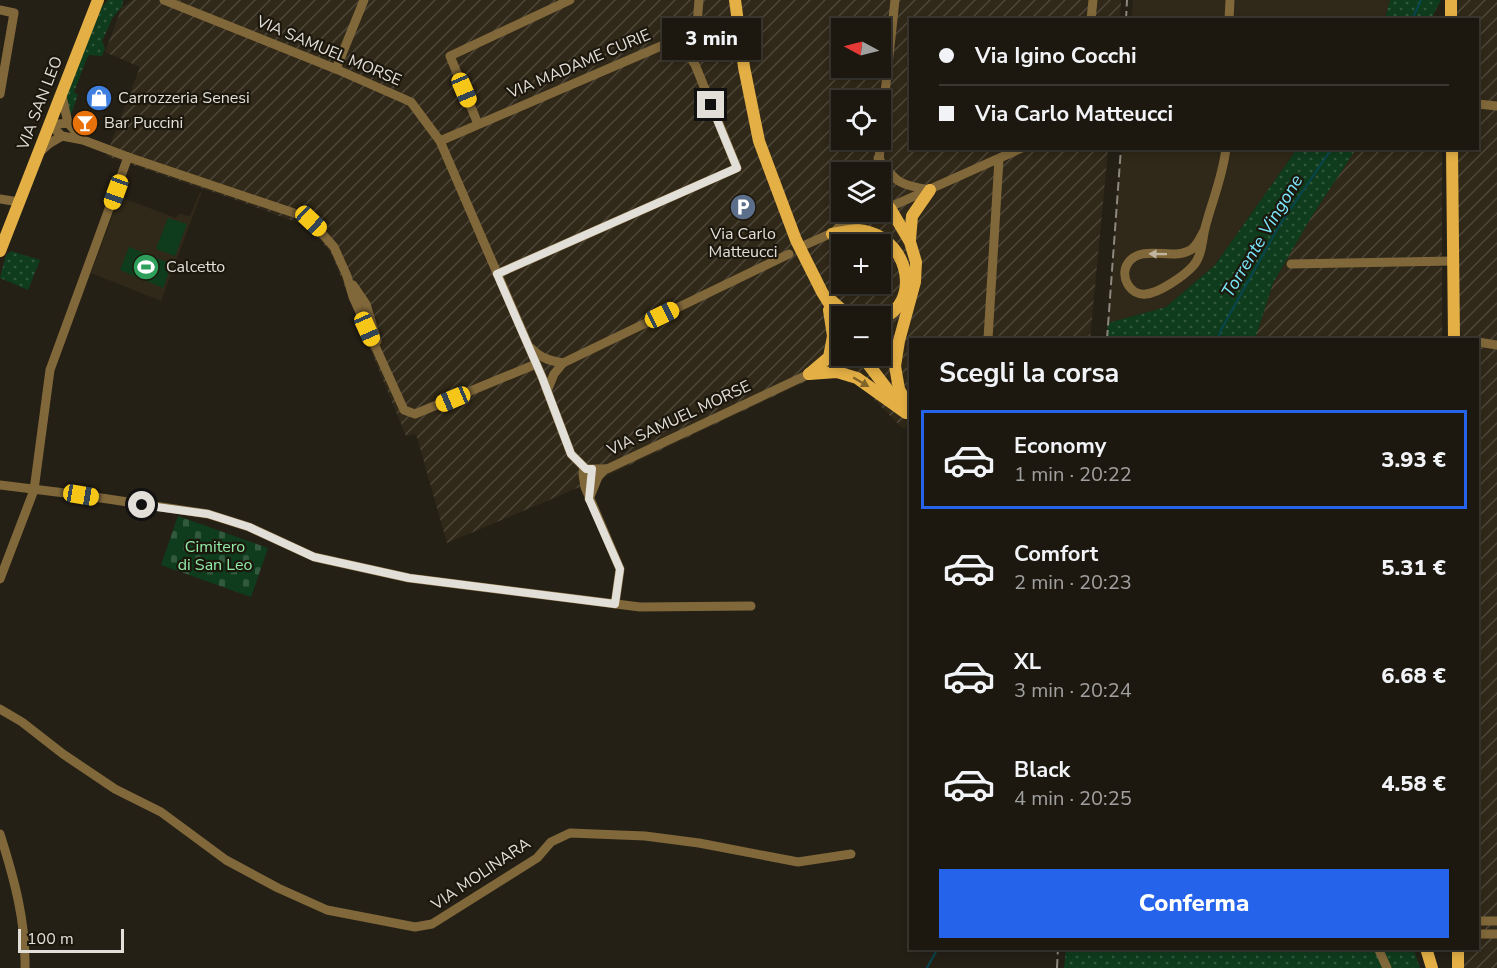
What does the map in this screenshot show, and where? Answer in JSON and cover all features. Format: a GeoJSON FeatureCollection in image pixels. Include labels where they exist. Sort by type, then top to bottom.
{"type":"FeatureCollection","features":[{"type":"Feature","properties":{"kind":"main road"},"geometry":{"type":"LineString","coordinates":[[735,0],[744,68],[759,141],[796,240],[831,308]]}},
{"type":"Feature","properties":{"kind":"main road"},"geometry":{"type":"LineString","coordinates":[[1451,0],[1451,18]]}},
{"type":"Feature","properties":{"kind":"main road","name":"VIA SAN LEO"},"geometry":{"type":"LineString","coordinates":[[0,251],[98,2]]}},
{"type":"Feature","properties":{"kind":"main road"},"geometry":{"type":"LineString","coordinates":[[1452,150],[1454,338]]}},
{"type":"Feature","properties":{"kind":"main road"},"geometry":{"type":"LineString","coordinates":[[910,242],[912,216],[930,190]]}},
{"type":"Feature","properties":{"kind":"main road"},"geometry":{"type":"LineString","coordinates":[[892,211],[910,242],[917,273],[899,341],[895,366],[899,389],[909,413]]}},
{"type":"Feature","properties":{"kind":"main road"},"geometry":{"type":"LineString","coordinates":[[891,312],[900,306],[907,286],[909,260],[892,211]]}},
{"type":"Feature","properties":{"kind":"main road"},"geometry":{"type":"LineString","coordinates":[[832,234],[856,230],[876,234]]}},
{"type":"Feature","properties":{"kind":"main road"},"geometry":{"type":"LineString","coordinates":[[891,243],[905,268],[907,286]]}},
{"type":"Feature","properties":{"kind":"main road"},"geometry":{"type":"LineString","coordinates":[[822,292],[838,306]]}},
{"type":"Feature","properties":{"kind":"main road"},"geometry":{"type":"LineString","coordinates":[[809,374],[829,357],[833,336],[828,303]]}},
{"type":"Feature","properties":{"kind":"main road"},"geometry":{"type":"LineString","coordinates":[[870,366],[909,413]]}},
{"type":"Feature","properties":{"kind":"main road"},"geometry":{"type":"LineString","coordinates":[[809,374],[837,372],[858,378],[909,413]]}},
{"type":"Feature","properties":{"kind":"main road"},"geometry":{"type":"LineString","coordinates":[[1427,950],[1432,968]]}},
{"type":"Feature","properties":{"kind":"main road"},"geometry":{"type":"LineString","coordinates":[[1458,950],[1458,968]]}},
{"type":"Feature","properties":{"kind":"street","name":"VIA SAMUEL MORSE"},"geometry":{"type":"LineString","coordinates":[[164,0],[336,69],[411,102],[440,141],[539,370],[571,454],[588,468],[605,469],[809,374]]}},
{"type":"Feature","properties":{"kind":"street"},"geometry":{"type":"LineString","coordinates":[[336,69],[364,0]]}},
{"type":"Feature","properties":{"kind":"street"},"geometry":{"type":"LineString","coordinates":[[478,124],[450,56],[570,0]]}},
{"type":"Feature","properties":{"kind":"street"},"geometry":{"type":"LineString","coordinates":[[694,62],[699,0]]}},
{"type":"Feature","properties":{"kind":"street"},"geometry":{"type":"LineString","coordinates":[[885,90],[895,0]]}},
{"type":"Feature","properties":{"kind":"street"},"geometry":{"type":"LineString","coordinates":[[1091,18],[1093,0]]}},
{"type":"Feature","properties":{"kind":"street"},"geometry":{"type":"LineString","coordinates":[[1229,18],[1230,0]]}},
{"type":"Feature","properties":{"kind":"street"},"geometry":{"type":"LineString","coordinates":[[0,10],[14,13],[0,94]]}},
{"type":"Feature","properties":{"kind":"street","name":"VIA MADAME CURIE"},"geometry":{"type":"LineString","coordinates":[[440,141],[682,37],[696,28]]}},
{"type":"Feature","properties":{"kind":"street"},"geometry":{"type":"LineString","coordinates":[[497,274],[737,168],[682,37]]}},
{"type":"Feature","properties":{"kind":"street"},"geometry":{"type":"LineString","coordinates":[[61,94],[68,123],[83,140]]}},
{"type":"Feature","properties":{"kind":"street"},"geometry":{"type":"LineString","coordinates":[[1479,104],[1497,106]]}},
{"type":"Feature","properties":{"kind":"street"},"geometry":{"type":"LineString","coordinates":[[50,124],[68,123]]}},
{"type":"Feature","properties":{"kind":"street"},"geometry":{"type":"LineString","coordinates":[[50,124],[62,136],[83,140],[306,218],[322,231],[334,247],[347,276],[366,304],[383,363],[404,410],[415,414],[539,370],[548,360]]}},
{"type":"Feature","properties":{"kind":"street"},"geometry":{"type":"LineString","coordinates":[[38,154],[62,136]]}},
{"type":"Feature","properties":{"kind":"street"},"geometry":{"type":"LineString","coordinates":[[879,150],[879,162]]}},
{"type":"Feature","properties":{"kind":"street"},"geometry":{"type":"LineString","coordinates":[[832,234],[892,211],[930,190],[1018,150]]}},
{"type":"Feature","properties":{"kind":"street"},"geometry":{"type":"LineString","coordinates":[[1204,229],[1191,250],[1175,254],[1136,256],[1125,269],[1127,286],[1140,294],[1148,294],[1180,278],[1195,265],[1223,168],[1226,150]]}},
{"type":"Feature","properties":{"kind":"street"},"geometry":{"type":"LineString","coordinates":[[0,579],[34,490],[50,369],[128,157]]}},
{"type":"Feature","properties":{"kind":"street"},"geometry":{"type":"LineString","coordinates":[[877,162],[879,158]]}},
{"type":"Feature","properties":{"kind":"street"},"geometry":{"type":"LineString","coordinates":[[879,158],[893,178],[908,186],[930,190]]}},
{"type":"Feature","properties":{"kind":"street"},"geometry":{"type":"LineString","coordinates":[[988,338],[999,159]]}},
{"type":"Feature","properties":{"kind":"street"},"geometry":{"type":"LineString","coordinates":[[0,199],[19,202]]}},
{"type":"Feature","properties":{"kind":"street"},"geometry":{"type":"LineString","coordinates":[[832,234],[843,222]]}},
{"type":"Feature","properties":{"kind":"street"},"geometry":{"type":"LineString","coordinates":[[805,245],[831,234]]}},
{"type":"Feature","properties":{"kind":"street"},"geometry":{"type":"LineString","coordinates":[[547,391],[554,374],[564,363],[789,254]]}},
{"type":"Feature","properties":{"kind":"street"},"geometry":{"type":"LineString","coordinates":[[1291,264],[1453,261]]}},
{"type":"Feature","properties":{"kind":"street"},"geometry":{"type":"LineString","coordinates":[[1479,342],[1497,345]]}},
{"type":"Feature","properties":{"kind":"street"},"geometry":{"type":"LineString","coordinates":[[527,344],[548,360],[564,363]]}},
{"type":"Feature","properties":{"kind":"street"},"geometry":{"type":"LineString","coordinates":[[539,370],[554,374]]}},
{"type":"Feature","properties":{"kind":"street"},"geometry":{"type":"LineString","coordinates":[[571,454],[620,569],[615,604]]}},
{"type":"Feature","properties":{"kind":"street"},"geometry":{"type":"LineString","coordinates":[[588,468],[589,499]]}},
{"type":"Feature","properties":{"kind":"street"},"geometry":{"type":"LineString","coordinates":[[585,487],[583,474],[588,468]]}},
{"type":"Feature","properties":{"kind":"street"},"geometry":{"type":"LineString","coordinates":[[589,499],[598,477],[605,469]]}},
{"type":"Feature","properties":{"kind":"street"},"geometry":{"type":"LineString","coordinates":[[0,485],[208,514],[249,527],[314,557],[409,578],[640,607],[751,606]]}},
{"type":"Feature","properties":{"kind":"street","name":"VIA MOLINARA"},"geometry":{"type":"LineString","coordinates":[[0,709],[22,722],[63,754],[115,789],[160,812],[226,860],[278,888],[327,910],[415,927],[432,924],[537,858],[551,842],[570,833],[645,836],[699,843],[798,862],[851,854]]}},
{"type":"Feature","properties":{"kind":"street"},"geometry":{"type":"LineString","coordinates":[[0,834],[14,878],[26,940],[26,968]]}},
{"type":"Feature","properties":{"kind":"street"},"geometry":{"type":"LineString","coordinates":[[1479,921],[1497,921]]}},
{"type":"Feature","properties":{"kind":"street"},"geometry":{"type":"LineString","coordinates":[[1479,934],[1497,934]]}},
{"type":"Feature","properties":{"kind":"street"},"geometry":{"type":"LineString","coordinates":[[1379,950],[1387,968]]}},
{"type":"Feature","properties":{"kind":"shaded area"},"geometry":{"type":"Polygon","coordinates":[[[133,0],[1121,0],[1120,18],[909,18],[909,150],[1108,150],[1090,338],[909,338],[909,425],[903,429],[862,387],[833,376],[813,378],[613,473],[447,543],[416,434],[406,436],[331,253],[309,227],[106,156],[140,67],[105,52],[122,7],[133,0]]]}},
{"type":"Feature","properties":{"kind":"shaded area"},"geometry":{"type":"Polygon","coordinates":[[[1133,0],[1390,0],[1385,18],[1131,18],[1133,0]]]}},
{"type":"Feature","properties":{"kind":"shaded area"},"geometry":{"type":"Polygon","coordinates":[[[1451,0],[1497,0],[1497,968],[1458,968],[1458,950],[1479,950],[1479,338],[1454,338],[1452,150],[1479,150],[1479,18],[1451,18],[1451,0]]]}},
{"type":"Feature","properties":{"kind":"shaded area"},"geometry":{"type":"Polygon","coordinates":[[[1121,150],[1296,150],[1215,265],[1166,307],[1108,323],[1121,150]]]}},
{"type":"Feature","properties":{"kind":"shaded area"},"geometry":{"type":"Polygon","coordinates":[[[1355,150],[1442,150],[1442,338],[1255,338],[1273,283],[1312,216],[1355,150]]]}},
{"type":"Feature","properties":{"kind":"shaded area"},"geometry":{"type":"Polygon","coordinates":[[[202,192],[161,301],[91,273],[119,198],[176,218],[179,214],[190,216],[202,192]]]}},
{"type":"Feature","properties":{"kind":"green space"},"geometry":{"type":"Polygon","coordinates":[[[108,0],[123,0],[122,7],[113,17],[102,41],[105,48],[102,56],[89,55],[87,58],[74,92],[78,95],[70,117],[66,99],[67,92],[102,7],[108,0]]]}},
{"type":"Feature","properties":{"kind":"green space"},"geometry":{"type":"Polygon","coordinates":[[[1390,0],[1441,0],[1432,18],[1385,18],[1390,0]]]}},
{"type":"Feature","properties":{"kind":"green space"},"geometry":{"type":"Polygon","coordinates":[[[1296,150],[1355,150],[1312,216],[1273,283],[1255,338],[1107,338],[1108,323],[1166,307],[1215,265],[1296,150]]]}},
{"type":"Feature","properties":{"kind":"green space"},"geometry":{"type":"Polygon","coordinates":[[[168,218],[187,224],[175,256],[156,249],[168,218]]]}},
{"type":"Feature","properties":{"kind":"green space","name":"Calcetto"},"geometry":{"type":"Polygon","coordinates":[[[129,247],[172,264],[163,288],[120,270],[129,247]]]}},
{"type":"Feature","properties":{"kind":"green space"},"geometry":{"type":"Polygon","coordinates":[[[11,251],[40,260],[28,290],[0,278],[6,255],[11,251]]]}},
{"type":"Feature","properties":{"kind":"green space","name":"Cimitero di San Leo"},"geometry":{"type":"Polygon","coordinates":[[[178,516],[268,548],[251,597],[161,565],[178,516]]]}},
{"type":"Feature","properties":{"kind":"green space"},"geometry":{"type":"Polygon","coordinates":[[[1066,950],[1414,950],[1420,968],[1064,968],[1066,950]]]}},
{"type":"Feature","properties":{"kind":"waterway","name":"Torrente Vingone"},"geometry":{"type":"LineString","coordinates":[[1413,18],[1421,0]]}},
{"type":"Feature","properties":{"kind":"waterway","name":"Torrente Vingone"},"geometry":{"type":"LineString","coordinates":[[1218,338],[1279,226],[1331,150]]}},
{"type":"Feature","properties":{"kind":"waterway","name":"Torrente Vingone"},"geometry":{"type":"LineString","coordinates":[[927,968],[937,950]]}},
{"type":"Feature","properties":{"kind":"railway"},"geometry":{"type":"LineString","coordinates":[[1126,18],[1127,0]]}},
{"type":"Feature","properties":{"kind":"railway"},"geometry":{"type":"LineString","coordinates":[[1107,338],[1121,150]]}},
{"type":"Feature","properties":{"kind":"railway"},"geometry":{"type":"LineString","coordinates":[[1057,968],[1058,950]]}},
{"type":"Feature","properties":{"kind":"place","name":"Carrozzeria Senesi"},"geometry":{"type":"Point","coordinates":[99,98]}},
{"type":"Feature","properties":{"kind":"place","name":"Bar Puccini"},"geometry":{"type":"Point","coordinates":[85,123]}},
{"type":"Feature","properties":{"kind":"place","name":"Via Carlo Matteucci"},"geometry":{"type":"Point","coordinates":[743,207]}},
{"type":"Feature","properties":{"kind":"place","name":"Calcetto"},"geometry":{"type":"Point","coordinates":[146,267]}},
{"type":"Feature","properties":{"kind":"route"},"geometry":{"type":"LineString","coordinates":[[142,505],[208,514],[249,527],[314,557],[409,578],[615,604],[620,569],[589,499],[592,469],[586,469],[571,454],[542,377],[497,274],[737,168],[711,105]]}}]}
